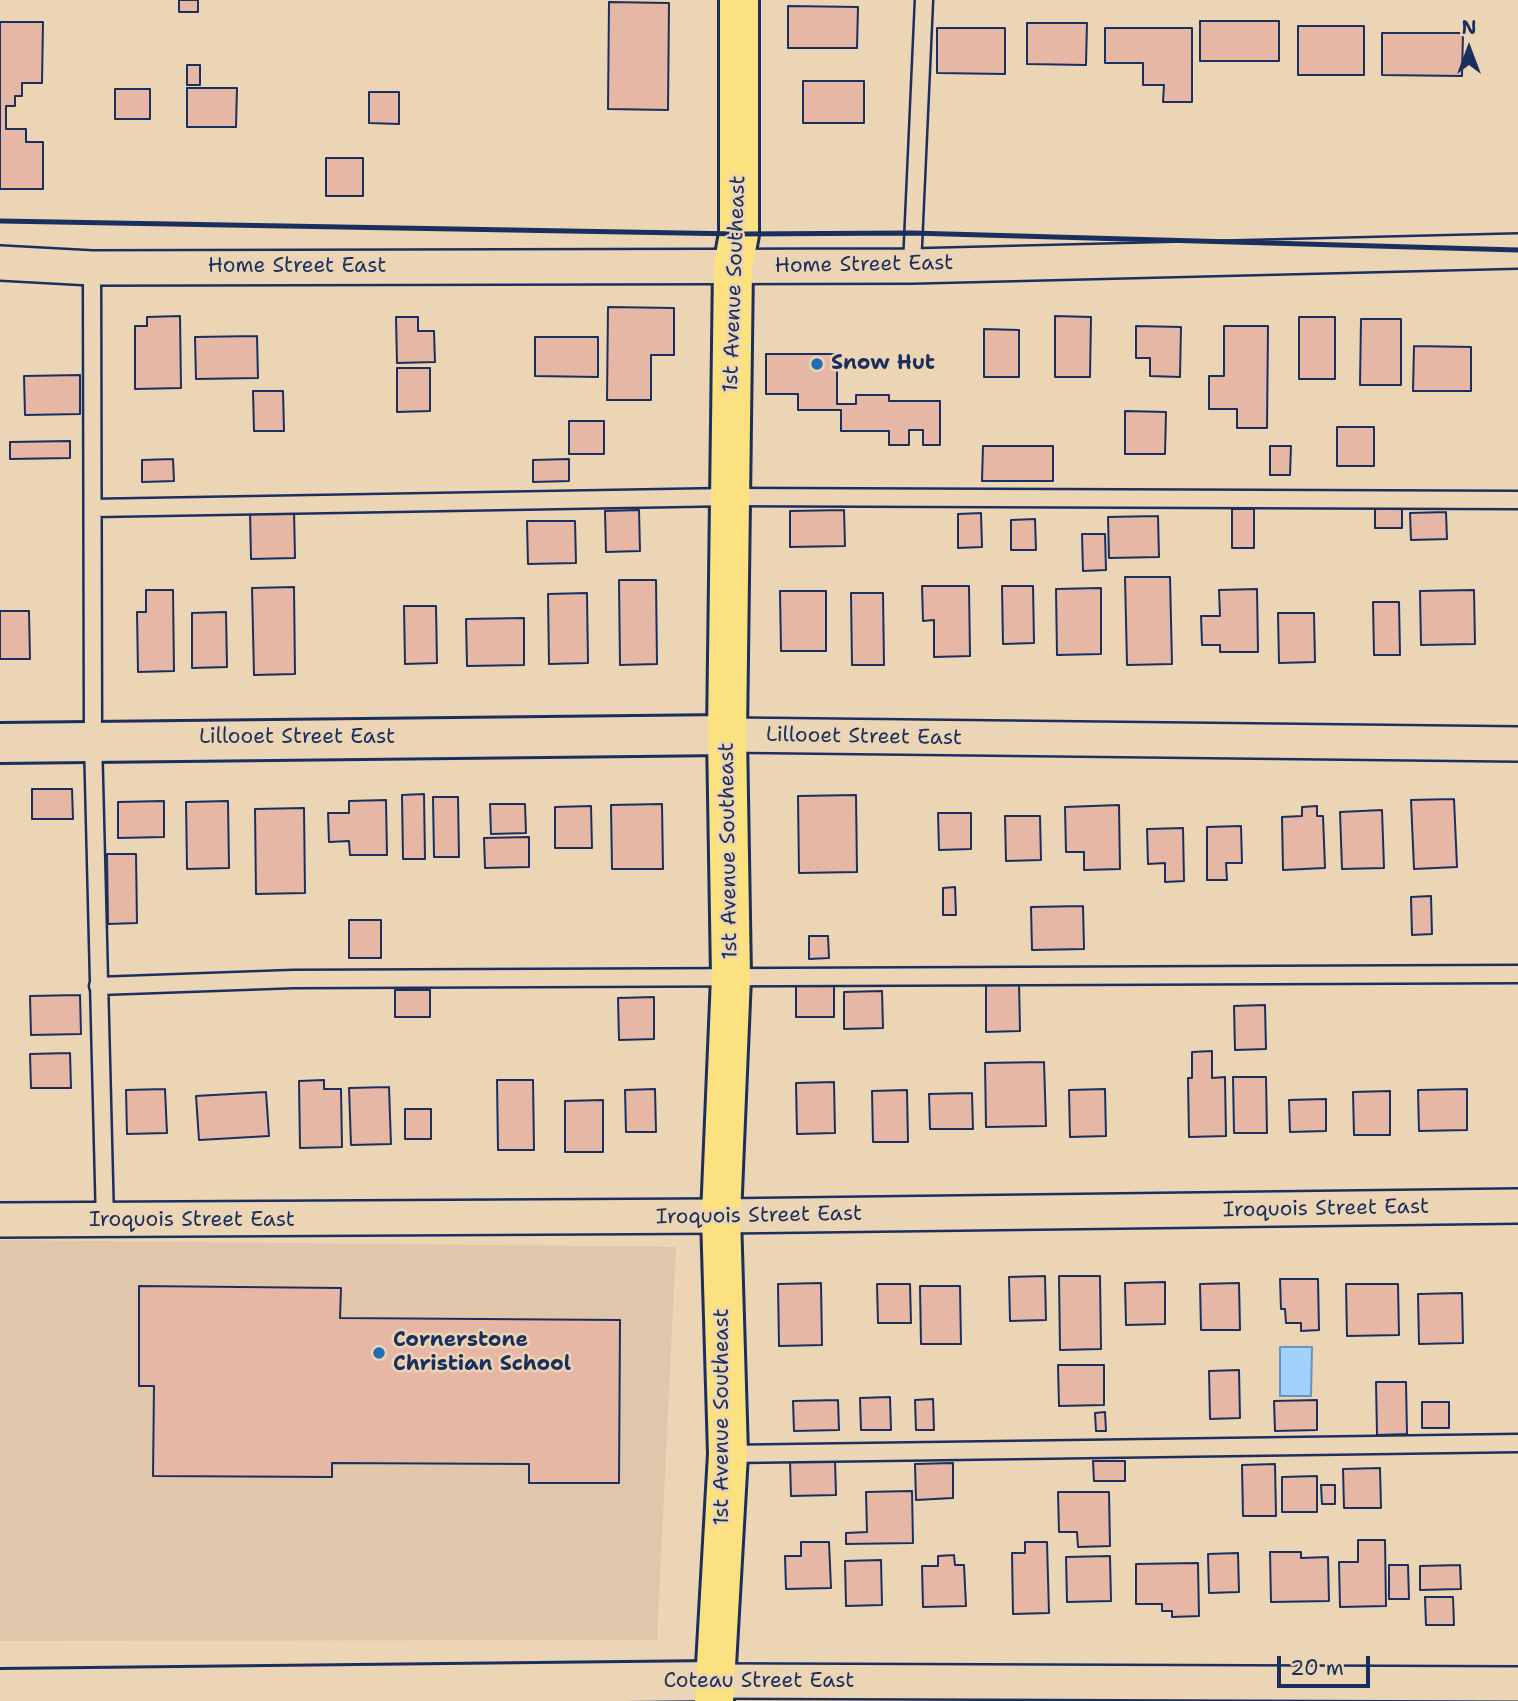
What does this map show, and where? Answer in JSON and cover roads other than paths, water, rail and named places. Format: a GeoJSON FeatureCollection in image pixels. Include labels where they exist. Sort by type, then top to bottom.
{"type":"FeatureCollection","features":[{"type":"Feature","properties":{"kind":"main road","name":"1st Avenue Southeast"},"geometry":{"type":"LineString","coordinates":[[715,1691],[727,1454],[721,1216],[731,977],[727,735],[733,267],[739,234],[739,0]]}},
{"type":"Feature","properties":{"kind":"street","name":"Home Street East"},"geometry":{"type":"LineString","coordinates":[[0,263],[92,268],[912,266],[1518,251]]}},
{"type":"Feature","properties":{"kind":"street","name":"Lillooet Street East"},"geometry":{"type":"LineString","coordinates":[[0,743],[727,735],[1518,744]]}},
{"type":"Feature","properties":{"kind":"street","name":"Iroquois Street East"},"geometry":{"type":"LineString","coordinates":[[0,1220],[105,1222],[1518,1206]]}},
{"type":"Feature","properties":{"kind":"street","name":"Coteau Street East"},"geometry":{"type":"LineString","coordinates":[[0,1689],[66,1696],[1518,1684]]}},
{"type":"Feature","properties":{"kind":"lane"},"geometry":{"type":"LineString","coordinates":[[912,266],[924,0]]}},
{"type":"Feature","properties":{"kind":"lane"},"geometry":{"type":"LineString","coordinates":[[92,268],[93,740],[105,1222]]}},
{"type":"Feature","properties":{"kind":"lane"},"geometry":{"type":"LineString","coordinates":[[93,508],[730,496],[1518,500]]}},
{"type":"Feature","properties":{"kind":"lane"},"geometry":{"type":"LineString","coordinates":[[99,986],[293,979],[1518,974]]}},
{"type":"Feature","properties":{"kind":"lane"},"geometry":{"type":"LineString","coordinates":[[727,1454],[1518,1443]]}},
{"type":"Feature","properties":{"kind":"water"},"geometry":{"type":"Polygon","coordinates":[[[1280,1347],[1312,1347],[1311,1396],[1280,1396],[1280,1347]]]}},
{"type":"Feature","properties":{"kind":"railway"},"geometry":{"type":"LineString","coordinates":[[0,221],[739,234],[912,233],[1518,250]]}},
{"type":"Feature","properties":{"kind":"place","name":"Snow Hut"},"geometry":{"type":"Point","coordinates":[817,364]}},
{"type":"Feature","properties":{"kind":"place","name":"Cornerstone Christian School"},"geometry":{"type":"Point","coordinates":[379,1353]}}]}
